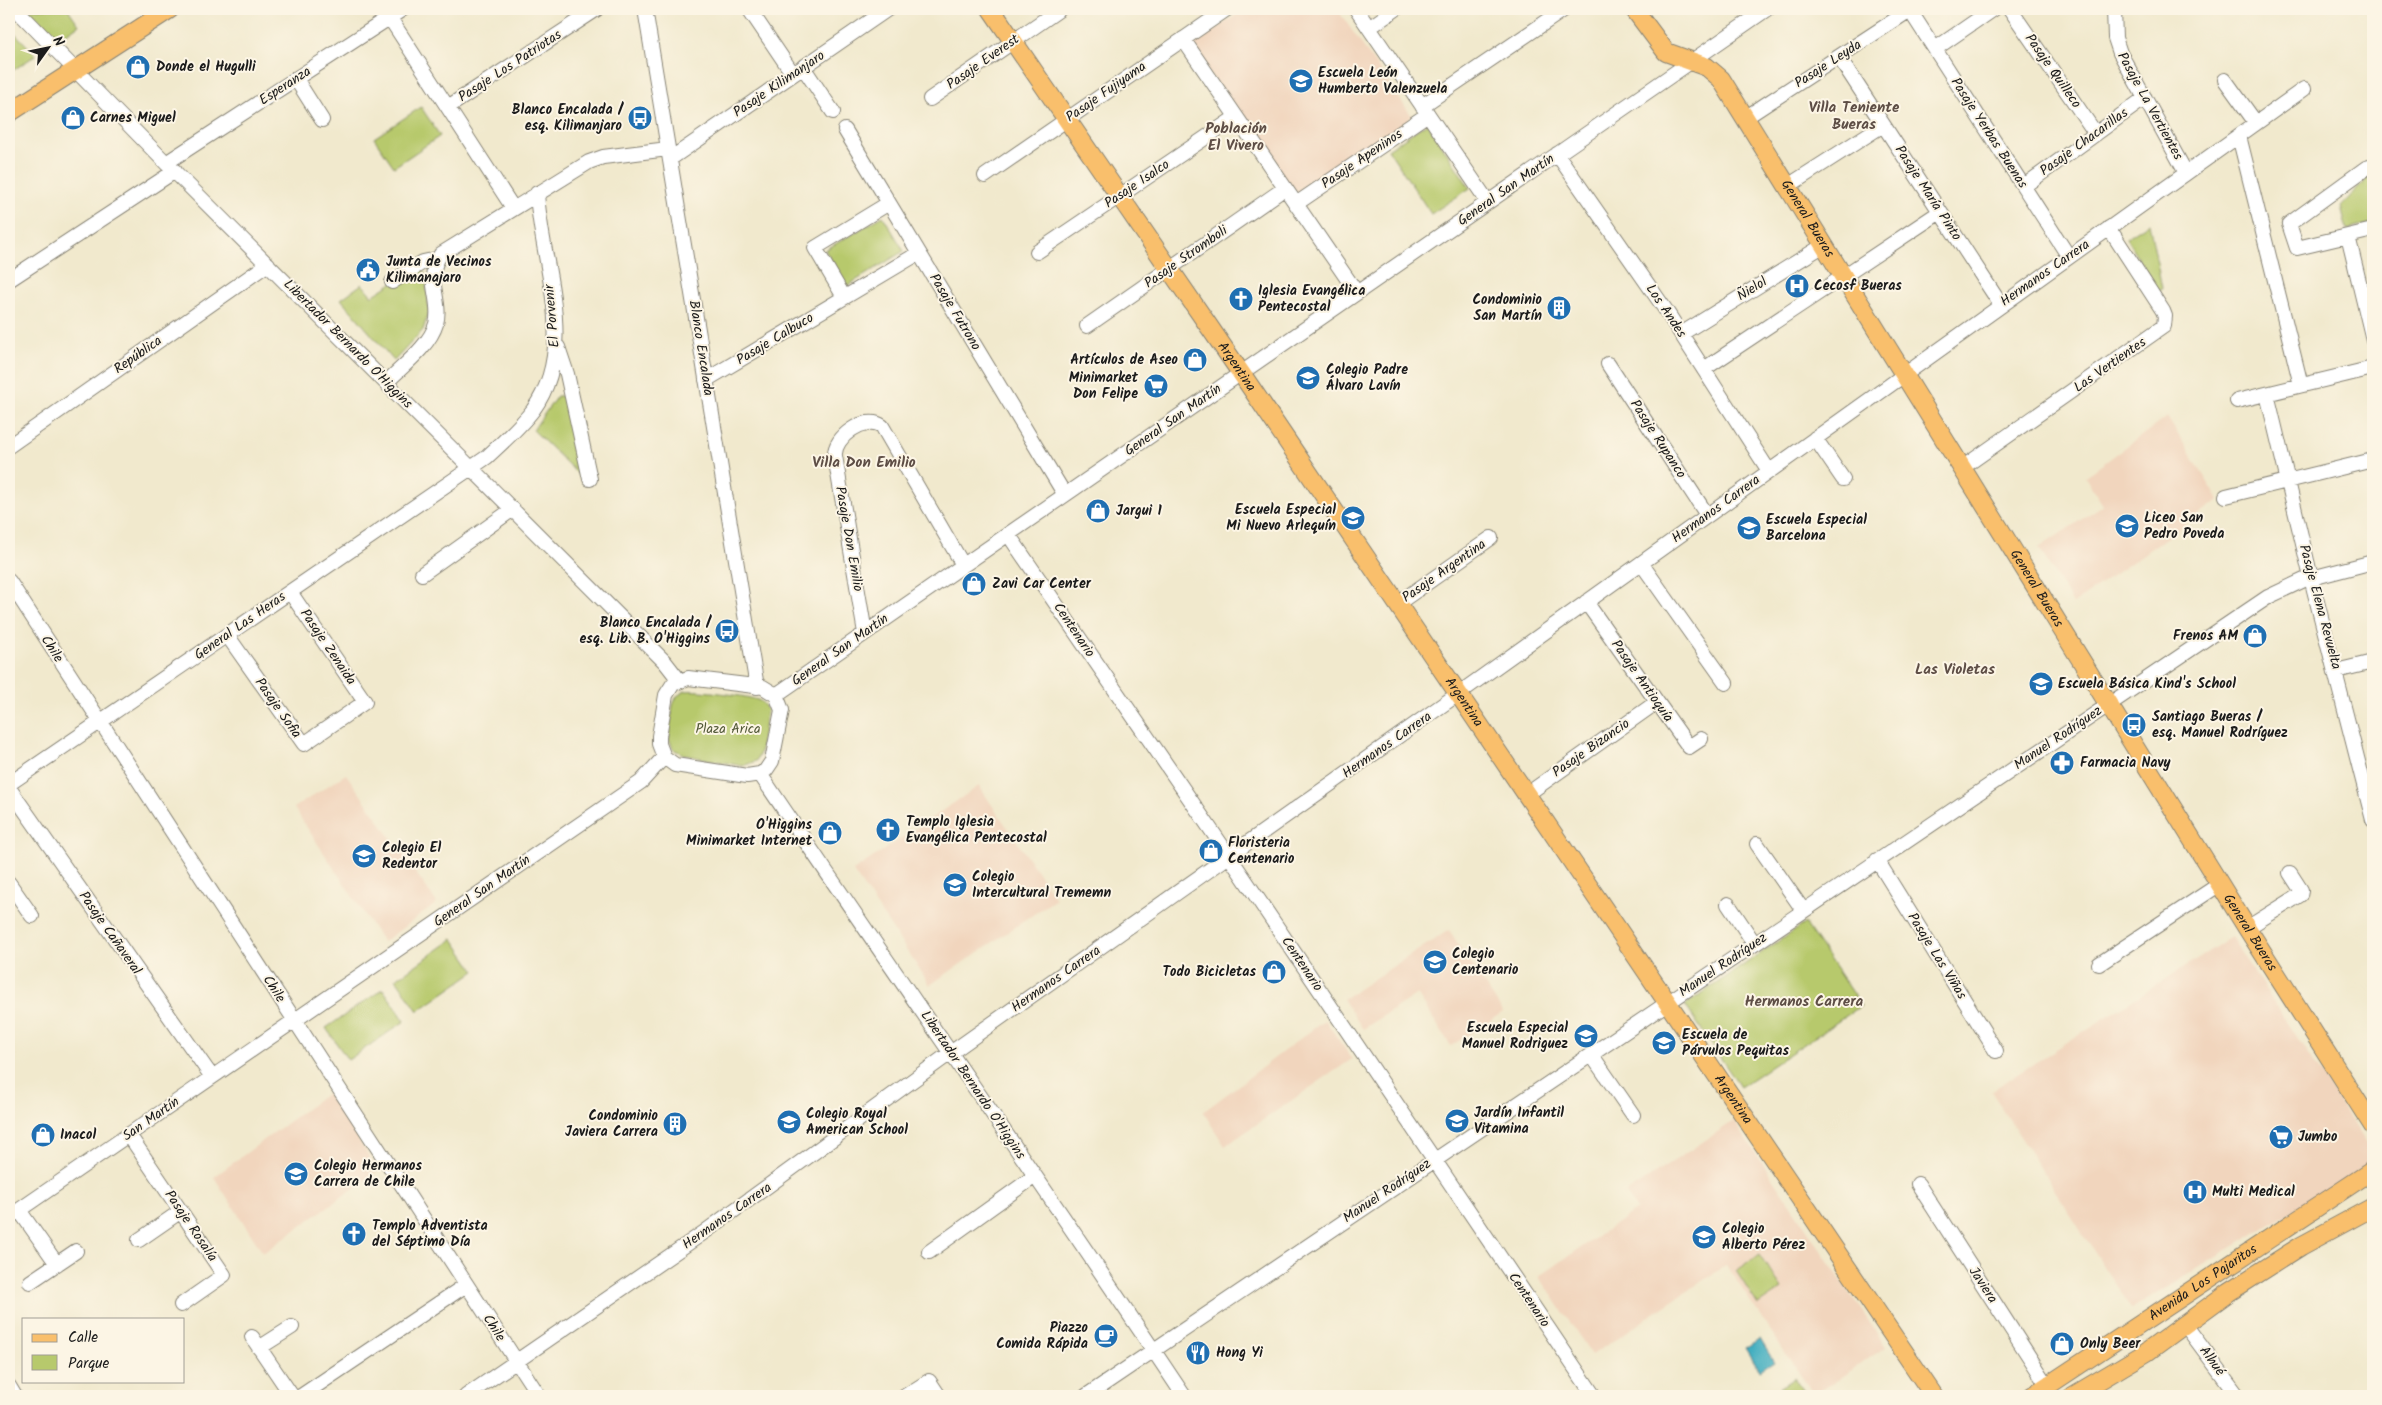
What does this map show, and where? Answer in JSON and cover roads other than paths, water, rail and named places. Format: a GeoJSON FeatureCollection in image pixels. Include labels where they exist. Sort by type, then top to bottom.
{"type":"FeatureCollection","features":[{"type":"Feature","properties":{"kind":"main road"},"geometry":{"type":"LineString","coordinates":[[9,113],[170,9]]}},
{"type":"Feature","properties":{"kind":"main road","name":"Argentina"},"geometry":{"type":"LineString","coordinates":[[991,9],[1170,268],[1934,1396]]}},
{"type":"Feature","properties":{"kind":"main road","name":"General Bueras"},"geometry":{"type":"LineString","coordinates":[[1634,9],[1666,52],[1707,67],[1717,74],[2247,928],[2373,1126]]}},
{"type":"Feature","properties":{"kind":"main road","name":"Avenida Los Pajaritos"},"geometry":{"type":"LineString","coordinates":[[2032,1396],[2373,1170]]}},
{"type":"Feature","properties":{"kind":"main road","name":"Avenida Los Pajaritos"},"geometry":{"type":"LineString","coordinates":[[2073,1396],[2127,1365],[2186,1326],[2223,1297],[2301,1246],[2373,1207]]}},
{"type":"Feature","properties":{"kind":"street","name":"Libertador Bernardo O'Higgins"},"geometry":{"type":"LineString","coordinates":[[16,9],[670,667],[678,680]]}},
{"type":"Feature","properties":{"kind":"street","name":"Esperanza"},"geometry":{"type":"LineString","coordinates":[[9,280],[387,13],[403,9]]}},
{"type":"Feature","properties":{"kind":"street","name":"Pasaje Los Patriotas"},"geometry":{"type":"LineString","coordinates":[[448,107],[597,9]]}},
{"type":"Feature","properties":{"kind":"street","name":"Blanco Encalada"},"geometry":{"type":"LineString","coordinates":[[645,9],[757,686]]}},
{"type":"Feature","properties":{"kind":"street"},"geometry":{"type":"LineString","coordinates":[[749,9],[833,112]]}},
{"type":"Feature","properties":{"kind":"street","name":"Pasaje Kilimanjaro"},"geometry":{"type":"LineString","coordinates":[[392,282],[423,262],[437,259],[446,250],[537,193],[596,159],[669,154],[798,70],[868,14],[888,9]]}},
{"type":"Feature","properties":{"kind":"street","name":"Pasaje Everest"},"geometry":{"type":"LineString","coordinates":[[930,99],[1060,9]]}},
{"type":"Feature","properties":{"kind":"street","name":"Pasaje Fujiyama"},"geometry":{"type":"LineString","coordinates":[[985,176],[1227,9]]}},
{"type":"Feature","properties":{"kind":"street"},"geometry":{"type":"LineString","coordinates":[[1356,9],[1488,202]]}},
{"type":"Feature","properties":{"kind":"street"},"geometry":{"type":"LineString","coordinates":[[1369,28],[1396,9]]}},
{"type":"Feature","properties":{"kind":"street","name":"Pasaje Apeninos"},"geometry":{"type":"LineString","coordinates":[[1296,204],[1564,9]]}},
{"type":"Feature","properties":{"kind":"street","name":"General San Martín"},"geometry":{"type":"LineString","coordinates":[[776,695],[1767,9]]}},
{"type":"Feature","properties":{"kind":"street","name":"Pasaje Yerbas Buenas"},"geometry":{"type":"LineString","coordinates":[[1910,9],[2068,257]]}},
{"type":"Feature","properties":{"kind":"street","name":"Pasaje Leyda"},"geometry":{"type":"LineString","coordinates":[[1745,118],[1910,9]]}},
{"type":"Feature","properties":{"kind":"street"},"geometry":{"type":"LineString","coordinates":[[1935,49],[1993,9]]}},
{"type":"Feature","properties":{"kind":"street","name":"Pasaje Quilleco"},"geometry":{"type":"LineString","coordinates":[[2010,9],[2096,134]]}},
{"type":"Feature","properties":{"kind":"street","name":"Pasaje La Vertientes"},"geometry":{"type":"LineString","coordinates":[[2114,9],[2117,47],[2186,173]]}},
{"type":"Feature","properties":{"kind":"street"},"geometry":{"type":"LineString","coordinates":[[387,13],[513,208]]}},
{"type":"Feature","properties":{"kind":"street"},"geometry":{"type":"LineString","coordinates":[[1183,39],[1357,293]]}},
{"type":"Feature","properties":{"kind":"street","name":"Pasaje María Pinto"},"geometry":{"type":"LineString","coordinates":[[1839,57],[2001,304]]}},
{"type":"Feature","properties":{"kind":"street"},"geometry":{"type":"LineString","coordinates":[[296,79],[322,120]]}},
{"type":"Feature","properties":{"kind":"street"},"geometry":{"type":"LineString","coordinates":[[2226,80],[2256,123]]}},
{"type":"Feature","properties":{"kind":"street","name":"Hermanos Carrera"},"geometry":{"type":"LineString","coordinates":[[466,1396],[706,1231],[952,1052],[1458,694],[2304,89]]}},
{"type":"Feature","properties":{"kind":"street","name":"Pasaje Chacarillas"},"geometry":{"type":"LineString","coordinates":[[2024,186],[2145,98]]}},
{"type":"Feature","properties":{"kind":"street","name":"Pasaje Isalco"},"geometry":{"type":"LineString","coordinates":[[1037,252],[1236,117]]}},
{"type":"Feature","properties":{"kind":"street"},"geometry":{"type":"LineString","coordinates":[[1788,186],[1883,125]]}},
{"type":"Feature","properties":{"kind":"street","name":"Pasaje Futrono"},"geometry":{"type":"LineString","coordinates":[[844,130],[1065,495]]}},
{"type":"Feature","properties":{"kind":"street"},"geometry":{"type":"LineString","coordinates":[[2239,136],[2301,385]]}},
{"type":"Feature","properties":{"kind":"street","name":"Los Andes"},"geometry":{"type":"LineString","coordinates":[[1557,154],[1681,334],[1768,471]]}},
{"type":"Feature","properties":{"kind":"street"},"geometry":{"type":"LineString","coordinates":[[2373,166],[2366,168],[2289,224],[2297,248],[2373,230]]}},
{"type":"Feature","properties":{"kind":"street","name":"Pasaje Stromboli"},"geometry":{"type":"LineString","coordinates":[[1087,326],[1285,188]]}},
{"type":"Feature","properties":{"kind":"street","name":"El Porvenir"},"geometry":{"type":"LineString","coordinates":[[471,467],[488,457],[534,409],[550,378],[556,344],[556,322],[537,193]]}},
{"type":"Feature","properties":{"kind":"street"},"geometry":{"type":"LineString","coordinates":[[844,297],[815,248],[889,203]]}},
{"type":"Feature","properties":{"kind":"street"},"geometry":{"type":"LineString","coordinates":[[1704,369],[1940,212]]}},
{"type":"Feature","properties":{"kind":"street","name":"Las Vertientes"},"geometry":{"type":"LineString","coordinates":[[1962,468],[2164,326],[2165,316],[2163,312],[2109,228]]}},
{"type":"Feature","properties":{"kind":"street"},"geometry":{"type":"LineString","coordinates":[[2348,236],[2373,340]]}},
{"type":"Feature","properties":{"kind":"street","name":"Ñielol"},"geometry":{"type":"LineString","coordinates":[[1681,334],[1824,244]]}},
{"type":"Feature","properties":{"kind":"street","name":"Pasaje Calbuco"},"geometry":{"type":"LineString","coordinates":[[706,380],[920,253]]}},
{"type":"Feature","properties":{"kind":"street"},"geometry":{"type":"LineString","coordinates":[[386,382],[426,342],[433,331],[438,312],[432,277],[437,259]]}},
{"type":"Feature","properties":{"kind":"street","name":"República"},"geometry":{"type":"LineString","coordinates":[[9,446],[268,264]]}},
{"type":"Feature","properties":{"kind":"street"},"geometry":{"type":"LineString","coordinates":[[556,344],[567,374],[590,479]]}},
{"type":"Feature","properties":{"kind":"street","name":"Pasaje Rupanco"},"geometry":{"type":"LineString","coordinates":[[1608,364],[1708,515]]}},
{"type":"Feature","properties":{"kind":"street"},"geometry":{"type":"LineString","coordinates":[[2237,401],[2373,368]]}},
{"type":"Feature","properties":{"kind":"street","name":"Pasaje Elena Revuelta"},"geometry":{"type":"LineString","coordinates":[[2267,394],[2373,820]]}},
{"type":"Feature","properties":{"kind":"street","name":"Pasaje Don Emilio"},"geometry":{"type":"LineString","coordinates":[[865,633],[835,448],[842,437],[867,422],[878,423],[885,430],[963,565]]}},
{"type":"Feature","properties":{"kind":"street"},"geometry":{"type":"LineString","coordinates":[[1815,438],[1843,478]]}},
{"type":"Feature","properties":{"kind":"street"},"geometry":{"type":"LineString","coordinates":[[2226,496],[2373,460]]}},
{"type":"Feature","properties":{"kind":"street","name":"General Las Heras"},"geometry":{"type":"LineString","coordinates":[[9,784],[471,467]]}},
{"type":"Feature","properties":{"kind":"street"},"geometry":{"type":"LineString","coordinates":[[422,574],[512,509]]}},
{"type":"Feature","properties":{"kind":"street","name":"Centenario"},"geometry":{"type":"LineString","coordinates":[[1008,534],[1230,856],[1594,1396]]}},
{"type":"Feature","properties":{"kind":"street","name":"Pasaje Argentina"},"geometry":{"type":"LineString","coordinates":[[1396,604],[1491,538]]}},
{"type":"Feature","properties":{"kind":"street","name":"Manuel Rodríguez"},"geometry":{"type":"LineString","coordinates":[[1086,1396],[1754,943],[1800,906],[1877,860],[2279,591],[2312,578],[2373,562]]}},
{"type":"Feature","properties":{"kind":"street"},"geometry":{"type":"LineString","coordinates":[[1641,563],[1726,683]]}},
{"type":"Feature","properties":{"kind":"street","name":"Chile"},"geometry":{"type":"LineString","coordinates":[[9,581],[99,723],[539,1396]]}},
{"type":"Feature","properties":{"kind":"street","name":"Pasaje Zenaida"},"geometry":{"type":"LineString","coordinates":[[290,592],[365,702]]}},
{"type":"Feature","properties":{"kind":"street","name":"Pasaje Antioquía"},"geometry":{"type":"LineString","coordinates":[[1586,602],[1689,747],[1702,739]]}},
{"type":"Feature","properties":{"kind":"street","name":"Pasaje Sofia"},"geometry":{"type":"LineString","coordinates":[[227,635],[304,744],[365,702]]}},
{"type":"Feature","properties":{"kind":"street"},"geometry":{"type":"LineString","coordinates":[[2336,671],[2373,662]]}},
{"type":"Feature","properties":{"kind":"street"},"geometry":{"type":"LineString","coordinates":[[693,678],[757,686],[768,689],[776,695],[782,710],[772,761],[766,770],[760,774],[747,776],[682,766],[669,762],[664,757],[659,744],[666,694],[678,680],[693,678]]}},
{"type":"Feature","properties":{"kind":"street","name":"Pasaje Bizancio"},"geometry":{"type":"LineString","coordinates":[[1526,795],[1657,702]]}},
{"type":"Feature","properties":{"kind":"street","name":"General San Martín"},"geometry":{"type":"LineString","coordinates":[[294,1020],[641,782],[664,757]]}},
{"type":"Feature","properties":{"kind":"street","name":"Libertador Bernardo O'Higgins"},"geometry":{"type":"LineString","coordinates":[[760,774],[879,950],[952,1052],[1184,1396]]}},
{"type":"Feature","properties":{"kind":"street","name":"Pasaje Cañaveral"},"geometry":{"type":"LineString","coordinates":[[9,788],[212,1077]]}},
{"type":"Feature","properties":{"kind":"street"},"geometry":{"type":"LineString","coordinates":[[1757,844],[1800,906]]}},
{"type":"Feature","properties":{"kind":"street","name":"Pasaje Las Viñas"},"geometry":{"type":"LineString","coordinates":[[1877,860],[1996,1051]]}},
{"type":"Feature","properties":{"kind":"street"},"geometry":{"type":"LineString","coordinates":[[2247,928],[2300,895],[2301,890],[2290,873]]}},
{"type":"Feature","properties":{"kind":"street"},"geometry":{"type":"LineString","coordinates":[[9,883],[32,916]]}},
{"type":"Feature","properties":{"kind":"street"},"geometry":{"type":"LineString","coordinates":[[2099,964],[2220,884]]}},
{"type":"Feature","properties":{"kind":"street"},"geometry":{"type":"LineString","coordinates":[[1728,904],[1754,943]]}},
{"type":"Feature","properties":{"kind":"street","name":"San Martín"},"geometry":{"type":"LineString","coordinates":[[14,1214],[294,1020]]}},
{"type":"Feature","properties":{"kind":"street"},"geometry":{"type":"LineString","coordinates":[[1591,1054],[1632,1115]]}},
{"type":"Feature","properties":{"kind":"street","name":"Pasaje Rosalía"},"geometry":{"type":"LineString","coordinates":[[129,1135],[224,1275],[181,1305]]}},
{"type":"Feature","properties":{"kind":"street"},"geometry":{"type":"LineString","coordinates":[[929,1252],[1035,1176]]}},
{"type":"Feature","properties":{"kind":"street","name":"Javiera"},"geometry":{"type":"LineString","coordinates":[[1918,1184],[2048,1386]]}},
{"type":"Feature","properties":{"kind":"street"},"geometry":{"type":"LineString","coordinates":[[139,1240],[181,1211]]}},
{"type":"Feature","properties":{"kind":"street"},"geometry":{"type":"LineString","coordinates":[[14,1214],[57,1264]]}},
{"type":"Feature","properties":{"kind":"street"},"geometry":{"type":"LineString","coordinates":[[30,1282],[76,1251]]}},
{"type":"Feature","properties":{"kind":"street"},"geometry":{"type":"LineString","coordinates":[[301,1396],[466,1285]]}},
{"type":"Feature","properties":{"kind":"street","name":"Alhué"},"geometry":{"type":"LineString","coordinates":[[2186,1326],[2238,1396]]}},
{"type":"Feature","properties":{"kind":"street"},"geometry":{"type":"LineString","coordinates":[[292,1327],[256,1342],[292,1396]]}},
{"type":"Feature","properties":{"kind":"street"},"geometry":{"type":"LineString","coordinates":[[9,1386],[15,1396]]}},
{"type":"Feature","properties":{"kind":"street"},"geometry":{"type":"LineString","coordinates":[[905,1396],[926,1388],[939,1396]]}},
{"type":"Feature","properties":{"kind":"water"},"geometry":{"type":"Polygon","coordinates":[[[1760,1339],[1774,1362],[1760,1371],[1746,1348],[1760,1339]]]}},
{"type":"Feature","properties":{"kind":"place","name":"Donde el Hugulli"},"geometry":{"type":"Point","coordinates":[138,67]}},
{"type":"Feature","properties":{"kind":"place","name":"Escuela León Humberto Valenzuela"},"geometry":{"type":"Point","coordinates":[1301,81]}},
{"type":"Feature","properties":{"kind":"place","name":"Carnes Miguel"},"geometry":{"type":"Point","coordinates":[73,118]}},
{"type":"Feature","properties":{"kind":"place","name":"Blanco Encalada / esq. Kilimanjaro"},"geometry":{"type":"Point","coordinates":[640,118]}},
{"type":"Feature","properties":{"kind":"place","name":"Junta de Vecinos Kilimanajaro"},"geometry":{"type":"Point","coordinates":[368,270]}},
{"type":"Feature","properties":{"kind":"place","name":"Cecosf Bueras"},"geometry":{"type":"Point","coordinates":[1797,286]}},
{"type":"Feature","properties":{"kind":"place","name":"Iglesia Evangélica Pentecostal"},"geometry":{"type":"Point","coordinates":[1241,299]}},
{"type":"Feature","properties":{"kind":"place","name":"Condominio San Martín"},"geometry":{"type":"Point","coordinates":[1559,308]}},
{"type":"Feature","properties":{"kind":"place","name":"Artículos de Aseo"},"geometry":{"type":"Point","coordinates":[1195,360]}},
{"type":"Feature","properties":{"kind":"place","name":"Colegio Padre Álvaro Lavín"},"geometry":{"type":"Point","coordinates":[1308,378]}},
{"type":"Feature","properties":{"kind":"place","name":"Minimarket Don Felipe"},"geometry":{"type":"Point","coordinates":[1156,386]}},
{"type":"Feature","properties":{"kind":"place","name":"Jargui 1"},"geometry":{"type":"Point","coordinates":[1098,511]}},
{"type":"Feature","properties":{"kind":"place","name":"Escuela Especial Mi Nuevo Arlequín"},"geometry":{"type":"Point","coordinates":[1353,518]}},
{"type":"Feature","properties":{"kind":"place","name":"Liceo San Pedro Poveda"},"geometry":{"type":"Point","coordinates":[2127,526]}},
{"type":"Feature","properties":{"kind":"place","name":"Escuela Especial Barcelona"},"geometry":{"type":"Point","coordinates":[1749,528]}},
{"type":"Feature","properties":{"kind":"place","name":"Zavi Car Center"},"geometry":{"type":"Point","coordinates":[974,584]}},
{"type":"Feature","properties":{"kind":"place","name":"Blanco Encalada / esq. Lib. B. O'Higgins"},"geometry":{"type":"Point","coordinates":[727,631]}},
{"type":"Feature","properties":{"kind":"place","name":"Frenos AM"},"geometry":{"type":"Point","coordinates":[2255,636]}},
{"type":"Feature","properties":{"kind":"place","name":"Escuela Básica Kind's School"},"geometry":{"type":"Point","coordinates":[2041,684]}},
{"type":"Feature","properties":{"kind":"place","name":"Santiago Bueras / esq. Manuel Rodríguez"},"geometry":{"type":"Point","coordinates":[2134,725]}},
{"type":"Feature","properties":{"kind":"place","name":"Farmacia Navy"},"geometry":{"type":"Point","coordinates":[2062,763]}},
{"type":"Feature","properties":{"kind":"place","name":"Templo Iglesia Evangélica Pentecostal"},"geometry":{"type":"Point","coordinates":[888,830]}},
{"type":"Feature","properties":{"kind":"place","name":"O'Higgins Minimarket Internet"},"geometry":{"type":"Point","coordinates":[830,833]}},
{"type":"Feature","properties":{"kind":"place","name":"Floristeria Centenario"},"geometry":{"type":"Point","coordinates":[1211,851]}},
{"type":"Feature","properties":{"kind":"place","name":"Colegio El Redentor"},"geometry":{"type":"Point","coordinates":[364,856]}},
{"type":"Feature","properties":{"kind":"place","name":"Colegio Intercultural Trememn"},"geometry":{"type":"Point","coordinates":[955,885]}},
{"type":"Feature","properties":{"kind":"place","name":"Colegio Centenario"},"geometry":{"type":"Point","coordinates":[1435,962]}},
{"type":"Feature","properties":{"kind":"place","name":"Todo Bicicletas"},"geometry":{"type":"Point","coordinates":[1274,972]}},
{"type":"Feature","properties":{"kind":"place","name":"Escuela Especial Manuel Rodriguez"},"geometry":{"type":"Point","coordinates":[1586,1036]}},
{"type":"Feature","properties":{"kind":"place","name":"Escuela de Párvulos Pequitas"},"geometry":{"type":"Point","coordinates":[1664,1043]}},
{"type":"Feature","properties":{"kind":"place","name":"Jardín Infantil Vitamina"},"geometry":{"type":"Point","coordinates":[1457,1121]}},
{"type":"Feature","properties":{"kind":"place","name":"Colegio Royal American School"},"geometry":{"type":"Point","coordinates":[789,1122]}},
{"type":"Feature","properties":{"kind":"place","name":"Condominio Javiera Carrera"},"geometry":{"type":"Point","coordinates":[675,1124]}},
{"type":"Feature","properties":{"kind":"place","name":"Inacol"},"geometry":{"type":"Point","coordinates":[43,1135]}},
{"type":"Feature","properties":{"kind":"place","name":"Jumbo"},"geometry":{"type":"Point","coordinates":[2281,1137]}},
{"type":"Feature","properties":{"kind":"place","name":"Colegio Hermanos Carrera de Chile"},"geometry":{"type":"Point","coordinates":[296,1174]}},
{"type":"Feature","properties":{"kind":"place","name":"Multi Medical"},"geometry":{"type":"Point","coordinates":[2195,1192]}},
{"type":"Feature","properties":{"kind":"place","name":"Templo Adventista del Séptimo Día"},"geometry":{"type":"Point","coordinates":[354,1234]}},
{"type":"Feature","properties":{"kind":"place","name":"Colegio Alberto Pérez"},"geometry":{"type":"Point","coordinates":[1704,1237]}},
{"type":"Feature","properties":{"kind":"place","name":"Piazzo Comida Rápida"},"geometry":{"type":"Point","coordinates":[1106,1336]}},
{"type":"Feature","properties":{"kind":"place","name":"Only Beer"},"geometry":{"type":"Point","coordinates":[2062,1344]}},
{"type":"Feature","properties":{"kind":"place","name":"Hong Yi"},"geometry":{"type":"Point","coordinates":[1198,1353]}},
{"type":"Feature","properties":{"kind":"district","name":"Villa Teniente Bueras"},"geometry":{"type":"Point","coordinates":[1854,116]}},
{"type":"Feature","properties":{"kind":"district","name":"Población El Vivero"},"geometry":{"type":"Point","coordinates":[1236,138]}},
{"type":"Feature","properties":{"kind":"district","name":"Villa Don Emilio"},"geometry":{"type":"Point","coordinates":[864,463]}},
{"type":"Feature","properties":{"kind":"district","name":"Las Violetas"},"geometry":{"type":"Point","coordinates":[1955,670]}},
{"type":"Feature","properties":{"kind":"district","name":"Hermanos Carrera"},"geometry":{"type":"Point","coordinates":[1804,1002]}},
{"type":"Feature","properties":{"kind":"park label","name":"Plaza Arica"},"geometry":{"type":"Point","coordinates":[728,729]}}]}
